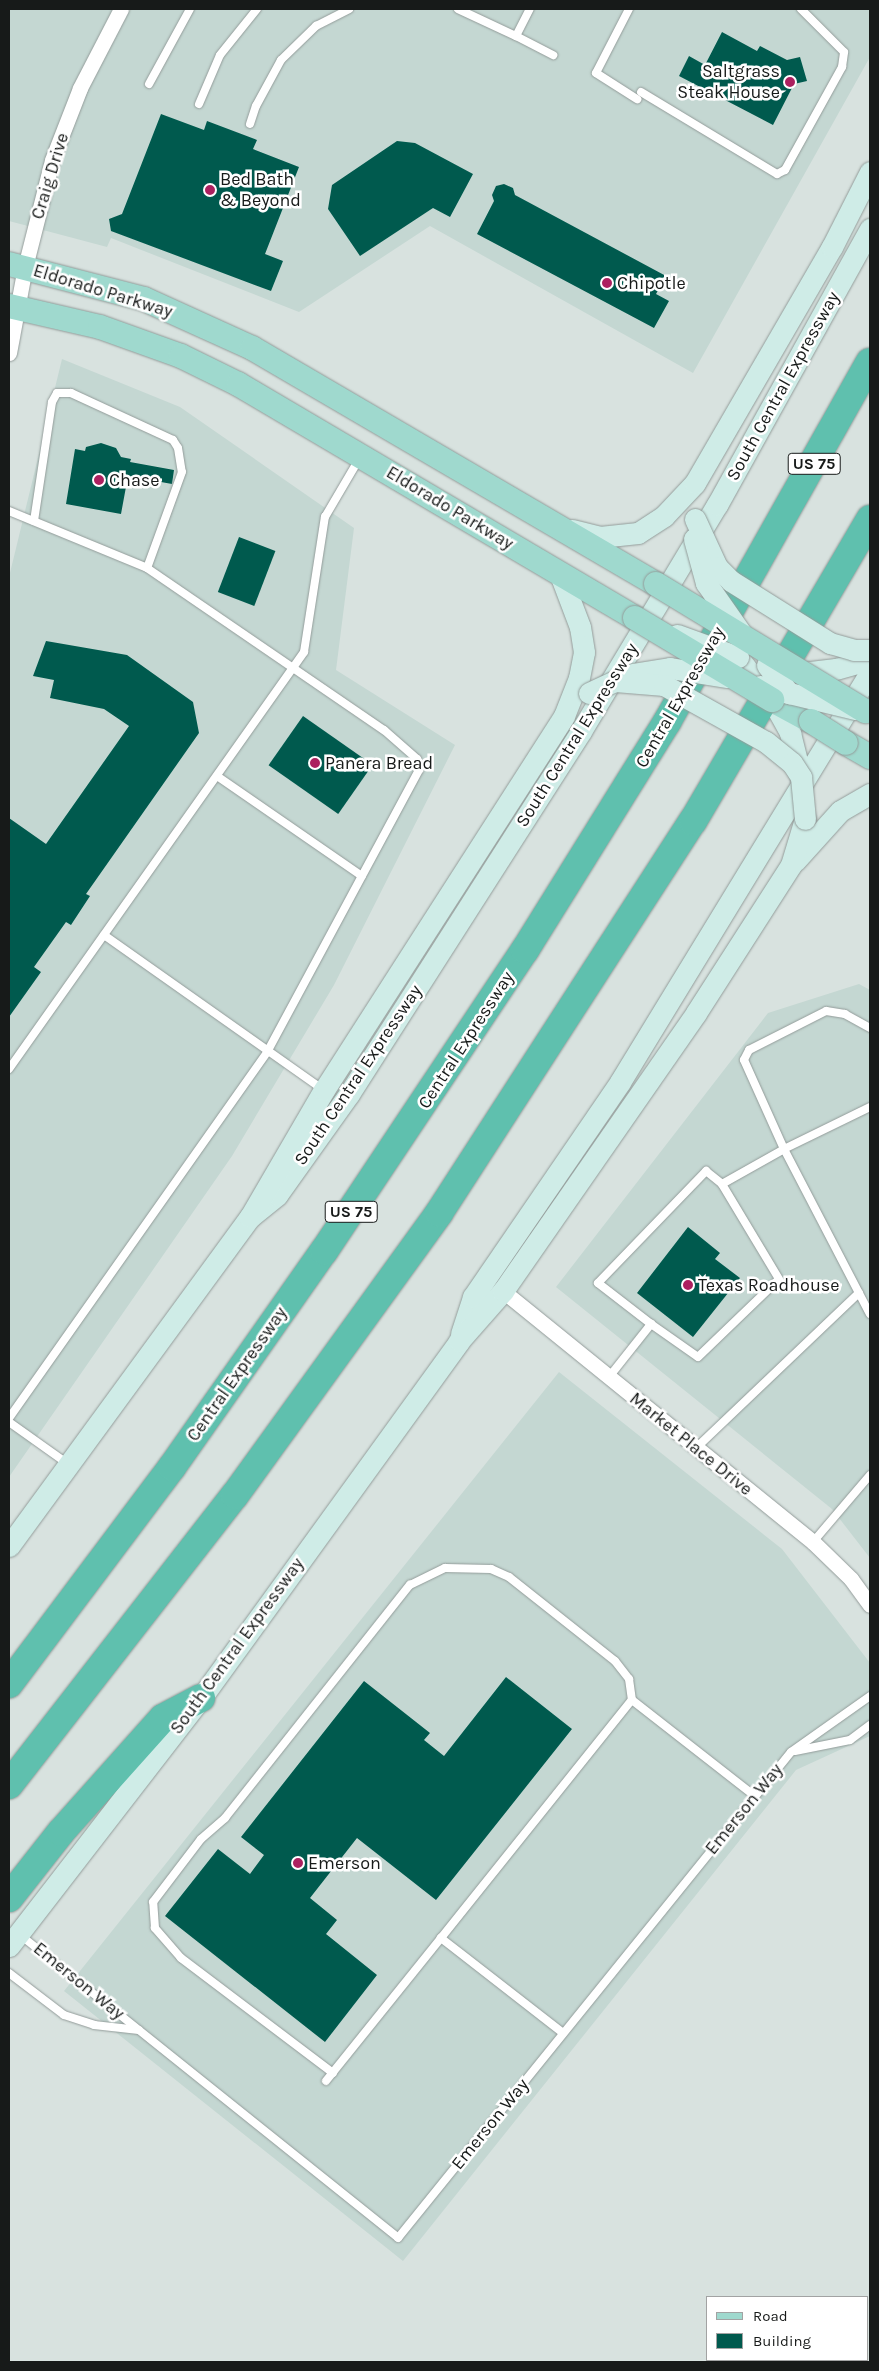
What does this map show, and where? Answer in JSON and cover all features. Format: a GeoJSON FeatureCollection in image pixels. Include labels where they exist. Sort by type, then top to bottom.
{"type":"FeatureCollection","features":[{"type":"Feature","properties":{"kind":"highway","name":"Central Expressway"},"geometry":{"type":"LineString","coordinates":[[9,1684],[195,1435],[379,1171],[520,958],[666,722],[870,362]]}},
{"type":"Feature","properties":{"kind":"highway"},"geometry":{"type":"LineString","coordinates":[[9,1785],[235,1495],[444,1205],[693,821],[870,519]]}},
{"type":"Feature","properties":{"kind":"highway"},"geometry":{"type":"LineString","coordinates":[[9,1898],[60,1832],[163,1718],[201,1698]]}},
{"type":"Feature","properties":{"kind":"main road","name":"South Central Expressway"},"geometry":{"type":"LineString","coordinates":[[557,526],[600,537],[628,537],[655,524],[695,483],[832,247],[870,172]]}},
{"type":"Feature","properties":{"kind":"main road","name":"South Central Expressway"},"geometry":{"type":"LineString","coordinates":[[250,1216],[277,1195],[349,1094],[586,724],[717,505],[870,229]]}},
{"type":"Feature","properties":{"kind":"main road","name":"Eldorado Parkway"},"geometry":{"type":"LineString","coordinates":[[17,265],[88,282],[188,316],[325,389],[656,584],[706,615],[742,648],[802,673],[868,713]]}},
{"type":"Feature","properties":{"kind":"main road","name":"Eldorado Parkway"},"geometry":{"type":"LineString","coordinates":[[13,307],[100,327],[181,356],[274,403],[635,618],[765,690],[870,757]]}},
{"type":"Feature","properties":{"kind":"main road"},"geometry":{"type":"LineString","coordinates":[[695,483],[696,552],[706,583],[790,734],[801,777],[805,819],[791,864]]}},
{"type":"Feature","properties":{"kind":"main road"},"geometry":{"type":"LineString","coordinates":[[695,519],[717,566],[731,581],[830,643],[854,650],[870,650]]}},
{"type":"Feature","properties":{"kind":"main road"},"geometry":{"type":"LineString","coordinates":[[560,574],[580,627],[584,652],[579,678],[564,716]]}},
{"type":"Feature","properties":{"kind":"main road"},"geometry":{"type":"LineString","coordinates":[[635,618],[742,648],[767,665],[802,673],[836,669],[870,659]]}},
{"type":"Feature","properties":{"kind":"main road"},"geometry":{"type":"LineString","coordinates":[[765,690],[767,665]]}},
{"type":"Feature","properties":{"kind":"main road"},"geometry":{"type":"LineString","coordinates":[[564,716],[589,693],[615,681],[670,668],[868,713]]}},
{"type":"Feature","properties":{"kind":"main road","name":"South Central Expressway"},"geometry":{"type":"LineString","coordinates":[[459,1341],[472,1296],[620,1082],[870,674]]}},
{"type":"Feature","properties":{"kind":"main road"},"geometry":{"type":"LineString","coordinates":[[615,681],[649,682],[677,690],[766,742],[792,763],[801,777]]}},
{"type":"Feature","properties":{"kind":"main road","name":"South Central Expressway"},"geometry":{"type":"LineString","coordinates":[[9,1546],[250,1216],[324,1090],[564,716]]}},
{"type":"Feature","properties":{"kind":"main road"},"geometry":{"type":"LineString","coordinates":[[791,864],[819,838],[840,810],[870,794]]}},
{"type":"Feature","properties":{"kind":"main road","name":"South Central Expressway"},"geometry":{"type":"LineString","coordinates":[[14,1940],[201,1698],[459,1341],[503,1291],[696,1013],[791,864]]}},
{"type":"Feature","properties":{"kind":"street","name":"Craig Drive"},"geometry":{"type":"LineString","coordinates":[[9,353],[17,265],[52,160],[80,88],[121,9]]}},
{"type":"Feature","properties":{"kind":"street","name":"Market Place Drive"},"geometry":{"type":"LineString","coordinates":[[503,1291],[813,1542],[851,1579],[870,1605]]}},
{"type":"Feature","properties":{"kind":"lane"},"geometry":{"type":"LineString","coordinates":[[149,84],[190,9]]}},
{"type":"Feature","properties":{"kind":"lane"},"geometry":{"type":"LineString","coordinates":[[199,104],[220,55],[257,9]]}},
{"type":"Feature","properties":{"kind":"lane"},"geometry":{"type":"LineString","coordinates":[[250,124],[256,106],[281,60],[316,26],[349,9]]}},
{"type":"Feature","properties":{"kind":"lane"},"geometry":{"type":"LineString","coordinates":[[458,9],[553,55]]}},
{"type":"Feature","properties":{"kind":"lane"},"geometry":{"type":"LineString","coordinates":[[516,36],[530,9]]}},
{"type":"Feature","properties":{"kind":"lane"},"geometry":{"type":"LineString","coordinates":[[629,9],[596,73],[778,174],[785,170],[832,84],[844,52],[802,9]]}},
{"type":"Feature","properties":{"kind":"lane"},"geometry":{"type":"LineString","coordinates":[[34,521],[52,402],[57,393],[71,393],[172,440],[178,448],[182,472],[148,568]]}},
{"type":"Feature","properties":{"kind":"lane"},"geometry":{"type":"LineString","coordinates":[[9,1069],[304,652],[325,517],[361,455]]}},
{"type":"Feature","properties":{"kind":"lane"},"geometry":{"type":"LineString","coordinates":[[9,511],[148,568],[384,730],[417,759],[419,770],[410,790],[268,1051],[9,1418]]}},
{"type":"Feature","properties":{"kind":"lane"},"geometry":{"type":"LineString","coordinates":[[217,776],[362,876]]}},
{"type":"Feature","properties":{"kind":"lane"},"geometry":{"type":"LineString","coordinates":[[104,935],[324,1090]]}},
{"type":"Feature","properties":{"kind":"lane"},"geometry":{"type":"LineString","coordinates":[[870,1028],[845,1014],[826,1011],[749,1050],[744,1060],[784,1149],[870,1314]]}},
{"type":"Feature","properties":{"kind":"lane"},"geometry":{"type":"LineString","coordinates":[[722,1184],[784,1149],[870,1107]]}},
{"type":"Feature","properties":{"kind":"lane"},"geometry":{"type":"LineString","coordinates":[[706,1171],[722,1184],[778,1279],[698,1357],[651,1324],[598,1283],[706,1171]]}},
{"type":"Feature","properties":{"kind":"lane"},"geometry":{"type":"LineString","coordinates":[[696,1448],[859,1293]]}},
{"type":"Feature","properties":{"kind":"lane"},"geometry":{"type":"LineString","coordinates":[[609,1377],[651,1324]]}},
{"type":"Feature","properties":{"kind":"lane"},"geometry":{"type":"LineString","coordinates":[[9,1422],[69,1464]]}},
{"type":"Feature","properties":{"kind":"lane"},"geometry":{"type":"LineString","coordinates":[[813,1542],[870,1475]]}},
{"type":"Feature","properties":{"kind":"lane"},"geometry":{"type":"LineString","coordinates":[[333,2073],[182,1958],[155,1928],[153,1902],[201,1839],[225,1818],[410,1585],[432,1573],[468,1567],[492,1568],[509,1577],[614,1661],[629,1680],[632,1700],[755,1796]]}},
{"type":"Feature","properties":{"kind":"lane","name":"Emerson Way"},"geometry":{"type":"LineString","coordinates":[[14,1940],[139,2030],[398,2238],[791,1752],[870,1696]]}},
{"type":"Feature","properties":{"kind":"lane"},"geometry":{"type":"LineString","coordinates":[[326,2081],[632,1700]]}},
{"type":"Feature","properties":{"kind":"lane","name":"Emerson Way"},"geometry":{"type":"LineString","coordinates":[[791,1752],[850,1740],[870,1725]]}},
{"type":"Feature","properties":{"kind":"lane"},"geometry":{"type":"LineString","coordinates":[[441,1938],[563,2033]]}},
{"type":"Feature","properties":{"kind":"lane","name":"Emerson Way"},"geometry":{"type":"LineString","coordinates":[[9,1974],[64,2015],[94,2025],[139,2030]]}},
{"type":"Feature","properties":{"kind":"shaded area"},"geometry":{"type":"Polygon","coordinates":[[[9,9],[870,9],[870,57],[693,373],[430,226],[299,312],[111,238],[107,247],[9,221],[9,9]]]}},
{"type":"Feature","properties":{"kind":"shaded area"},"geometry":{"type":"Polygon","coordinates":[[[62,359],[180,407],[354,528],[336,670],[455,745],[334,985],[232,1156],[9,1477],[9,577],[62,359]]]}},
{"type":"Feature","properties":{"kind":"shaded area"},"geometry":{"type":"Polygon","coordinates":[[[859,984],[870,990],[870,1558],[832,1509],[556,1287],[768,1013],[859,984]]]}},
{"type":"Feature","properties":{"kind":"shaded area"},"geometry":{"type":"Polygon","coordinates":[[[559,1372],[782,1549],[870,1663],[870,1736],[796,1770],[403,2261],[64,1991],[559,1372]]]}},
{"type":"Feature","properties":{"kind":"building"},"geometry":{"type":"Polygon","coordinates":[[[722,32],[757,51],[760,46],[787,60],[800,57],[807,81],[794,84],[773,125],[679,76],[689,56],[705,65],[722,32]]]}},
{"type":"Feature","properties":{"kind":"building","name":"Bed Bath & Beyond"},"geometry":{"type":"Polygon","coordinates":[[[161,114],[204,130],[207,121],[257,140],[253,149],[299,167],[265,254],[283,261],[271,291],[111,231],[109,219],[122,214],[161,114]]]}},
{"type":"Feature","properties":{"kind":"building"},"geometry":{"type":"Polygon","coordinates":[[[397,141],[415,143],[473,174],[450,217],[433,208],[360,256],[328,209],[332,185],[397,141]]]}},
{"type":"Feature","properties":{"kind":"building"},"geometry":{"type":"Polygon","coordinates":[[[504,184],[513,188],[515,195],[666,276],[656,294],[669,301],[654,328],[477,234],[494,201],[492,195],[496,186],[504,184]]]}},
{"type":"Feature","properties":{"kind":"building","name":"Chase"},"geometry":{"type":"Polygon","coordinates":[[[101,443],[116,448],[121,457],[131,459],[130,462],[174,470],[172,484],[128,476],[121,514],[66,504],[75,449],[85,451],[86,447],[101,443]]]}},
{"type":"Feature","properties":{"kind":"building"},"geometry":{"type":"Polygon","coordinates":[[[239,537],[275,551],[254,606],[218,592],[239,537]]]}},
{"type":"Feature","properties":{"kind":"building"},"geometry":{"type":"Polygon","coordinates":[[[46,641],[127,655],[193,702],[199,733],[86,894],[90,896],[71,925],[66,922],[34,967],[41,972],[9,1017],[9,818],[46,844],[129,726],[104,709],[50,698],[54,680],[33,676],[46,641]]]}},
{"type":"Feature","properties":{"kind":"building"},"geometry":{"type":"Polygon","coordinates":[[[303,716],[373,765],[338,814],[269,765],[303,716]]]}},
{"type":"Feature","properties":{"kind":"building","name":"Texas Roadhouse"},"geometry":{"type":"Polygon","coordinates":[[[688,1227],[720,1253],[715,1259],[740,1278],[693,1337],[637,1293],[688,1227]]]}},
{"type":"Feature","properties":{"kind":"building","name":"Emerson"},"geometry":{"type":"Polygon","coordinates":[[[506,1677],[572,1729],[436,1900],[357,1838],[310,1898],[337,1920],[326,1934],[377,1975],[325,2042],[165,1916],[218,1849],[250,1874],[264,1855],[241,1837],[364,1681],[430,1733],[424,1740],[444,1756],[506,1677]]]}},
{"type":"Feature","properties":{"kind":"place","name":"Saltgrass Steak House"},"geometry":{"type":"Point","coordinates":[790,82]}},
{"type":"Feature","properties":{"kind":"place","name":"Bed Bath & Beyond"},"geometry":{"type":"Point","coordinates":[210,190]}},
{"type":"Feature","properties":{"kind":"place","name":"Chipotle"},"geometry":{"type":"Point","coordinates":[607,283]}},
{"type":"Feature","properties":{"kind":"place","name":"Chase"},"geometry":{"type":"Point","coordinates":[99,480]}},
{"type":"Feature","properties":{"kind":"place","name":"Panera Bread"},"geometry":{"type":"Point","coordinates":[315,763]}},
{"type":"Feature","properties":{"kind":"place","name":"Texas Roadhouse"},"geometry":{"type":"Point","coordinates":[688,1285]}},
{"type":"Feature","properties":{"kind":"place","name":"Emerson"},"geometry":{"type":"Point","coordinates":[298,1863]}}]}
